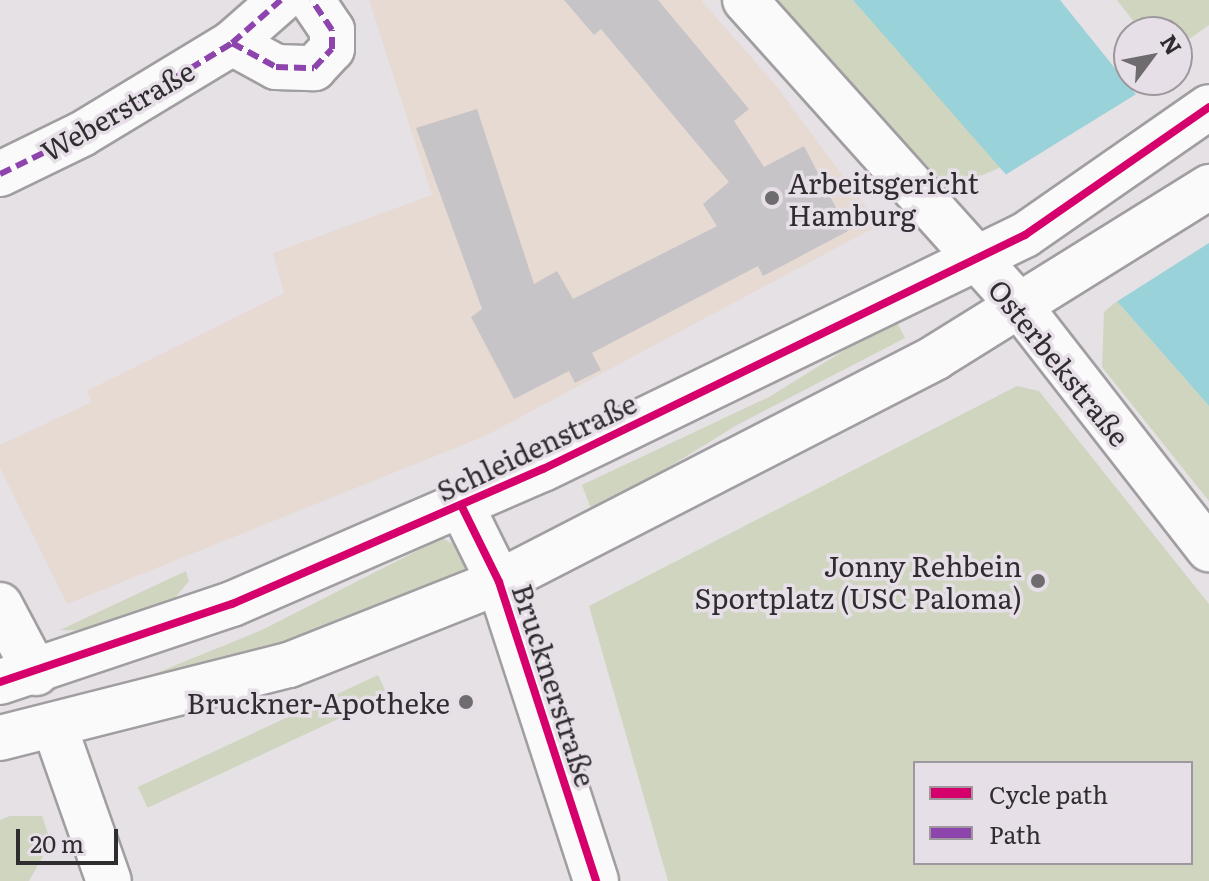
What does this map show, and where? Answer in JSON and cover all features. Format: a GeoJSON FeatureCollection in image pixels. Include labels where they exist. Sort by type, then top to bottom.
{"type":"FeatureCollection","features":[{"type":"Feature","properties":{"kind":"main road","name":"Weberstraße"},"geometry":{"type":"LineString","coordinates":[[0,174],[82,134],[232,43],[281,0]]}},
{"type":"Feature","properties":{"kind":"main road"},"geometry":{"type":"LineString","coordinates":[[232,43],[276,67],[314,68],[332,49],[332,30],[312,0]]}},
{"type":"Feature","properties":{"kind":"main road","name":"Osterbekstraße"},"geometry":{"type":"LineString","coordinates":[[745,0],[1018,304],[1209,549]]}},
{"type":"Feature","properties":{"kind":"main road","name":"Schleidenstraße"},"geometry":{"type":"LineString","coordinates":[[18,677],[232,604],[462,507],[1042,225],[1195,118]]}},
{"type":"Feature","properties":{"kind":"main road"},"geometry":{"type":"LineString","coordinates":[[0,738],[55,728],[289,665],[499,582],[936,357],[1209,187]]}},
{"type":"Feature","properties":{"kind":"main road","name":"Brucknerstraße"},"geometry":{"type":"LineString","coordinates":[[462,507],[499,582],[596,881]]}},
{"type":"Feature","properties":{"kind":"main road"},"geometry":{"type":"LineString","coordinates":[[0,605],[18,677],[55,728],[96,874]]}},
{"type":"Feature","properties":{"kind":"shaded area"},"geometry":{"type":"Polygon","coordinates":[[[369,0],[701,0],[778,88],[879,225],[485,436],[67,604],[0,468],[0,445],[92,402],[87,391],[284,293],[273,253],[432,195],[369,0]]]}},
{"type":"Feature","properties":{"kind":"green space"},"geometry":{"type":"Polygon","coordinates":[[[767,0],[853,0],[1006,165],[950,189],[767,0]]]}},
{"type":"Feature","properties":{"kind":"green space"},"geometry":{"type":"Polygon","coordinates":[[[1117,0],[1209,0],[1209,25],[1193,36],[1193,16],[1130,16],[1117,0]]]}},
{"type":"Feature","properties":{"kind":"green space"},"geometry":{"type":"Polygon","coordinates":[[[1117,301],[1209,406],[1209,501],[1102,367],[1104,312],[1117,301]]]}},
{"type":"Feature","properties":{"kind":"green space"},"geometry":{"type":"Polygon","coordinates":[[[895,319],[905,338],[737,425],[593,514],[582,485],[769,397],[895,319]]]}},
{"type":"Feature","properties":{"kind":"green space"},"geometry":{"type":"Polygon","coordinates":[[[1017,386],[1039,391],[1209,604],[1209,881],[668,881],[589,606],[1017,386]]]}},
{"type":"Feature","properties":{"kind":"green space"},"geometry":{"type":"Polygon","coordinates":[[[442,538],[463,549],[470,569],[447,587],[254,656],[107,693],[262,630],[442,538]]]}},
{"type":"Feature","properties":{"kind":"green space"},"geometry":{"type":"Polygon","coordinates":[[[186,571],[189,581],[173,600],[137,620],[99,631],[60,630],[186,571]]]}},
{"type":"Feature","properties":{"kind":"green space"},"geometry":{"type":"Polygon","coordinates":[[[378,675],[388,696],[148,808],[138,787],[378,675]]]}},
{"type":"Feature","properties":{"kind":"green space"},"geometry":{"type":"Polygon","coordinates":[[[10,816],[42,816],[51,842],[29,881],[0,881],[0,820],[10,816]]]}},
{"type":"Feature","properties":{"kind":"water"},"geometry":{"type":"Polygon","coordinates":[[[853,0],[1060,0],[1113,66],[1113,96],[1137,96],[1209,185],[1209,406],[853,0]]]}},
{"type":"Feature","properties":{"kind":"pier"},"geometry":{"type":"Polygon","coordinates":[[[1133,96],[1140,96],[1209,179],[1209,243],[1113,304],[1002,177],[1133,96]]]}},
{"type":"Feature","properties":{"kind":"building","name":"Arbeitsgericht Hamburg"},"geometry":{"type":"Polygon","coordinates":[[[564,0],[658,0],[749,109],[734,121],[764,167],[804,146],[848,231],[763,276],[758,266],[592,353],[601,370],[575,383],[569,371],[514,399],[471,317],[482,309],[416,128],[477,109],[534,284],[557,271],[573,299],[717,226],[703,204],[729,182],[601,29],[594,35],[564,0]]]}},
{"type":"Feature","properties":{"kind":"marked path"},"geometry":{"type":"LineString","coordinates":[[0,174],[82,134],[232,43],[281,0]]}},
{"type":"Feature","properties":{"kind":"marked path"},"geometry":{"type":"LineString","coordinates":[[232,43],[276,67],[314,68],[332,49],[332,30],[312,0]]}},
{"type":"Feature","properties":{"kind":"cycle path"},"geometry":{"type":"LineString","coordinates":[[0,682],[232,604],[543,469],[1025,235],[1209,107]]}},
{"type":"Feature","properties":{"kind":"cycle path"},"geometry":{"type":"LineString","coordinates":[[462,507],[499,582],[596,881]]}},
{"type":"Feature","properties":{"kind":"place","name":"Arbeitsgericht Hamburg"},"geometry":{"type":"Point","coordinates":[772,198]}},
{"type":"Feature","properties":{"kind":"place","name":"Jonny Rehbein Sportplatz (USC Paloma)"},"geometry":{"type":"Point","coordinates":[1038,581]}},
{"type":"Feature","properties":{"kind":"place","name":"Bruckner-Apotheke"},"geometry":{"type":"Point","coordinates":[466,702]}}]}
